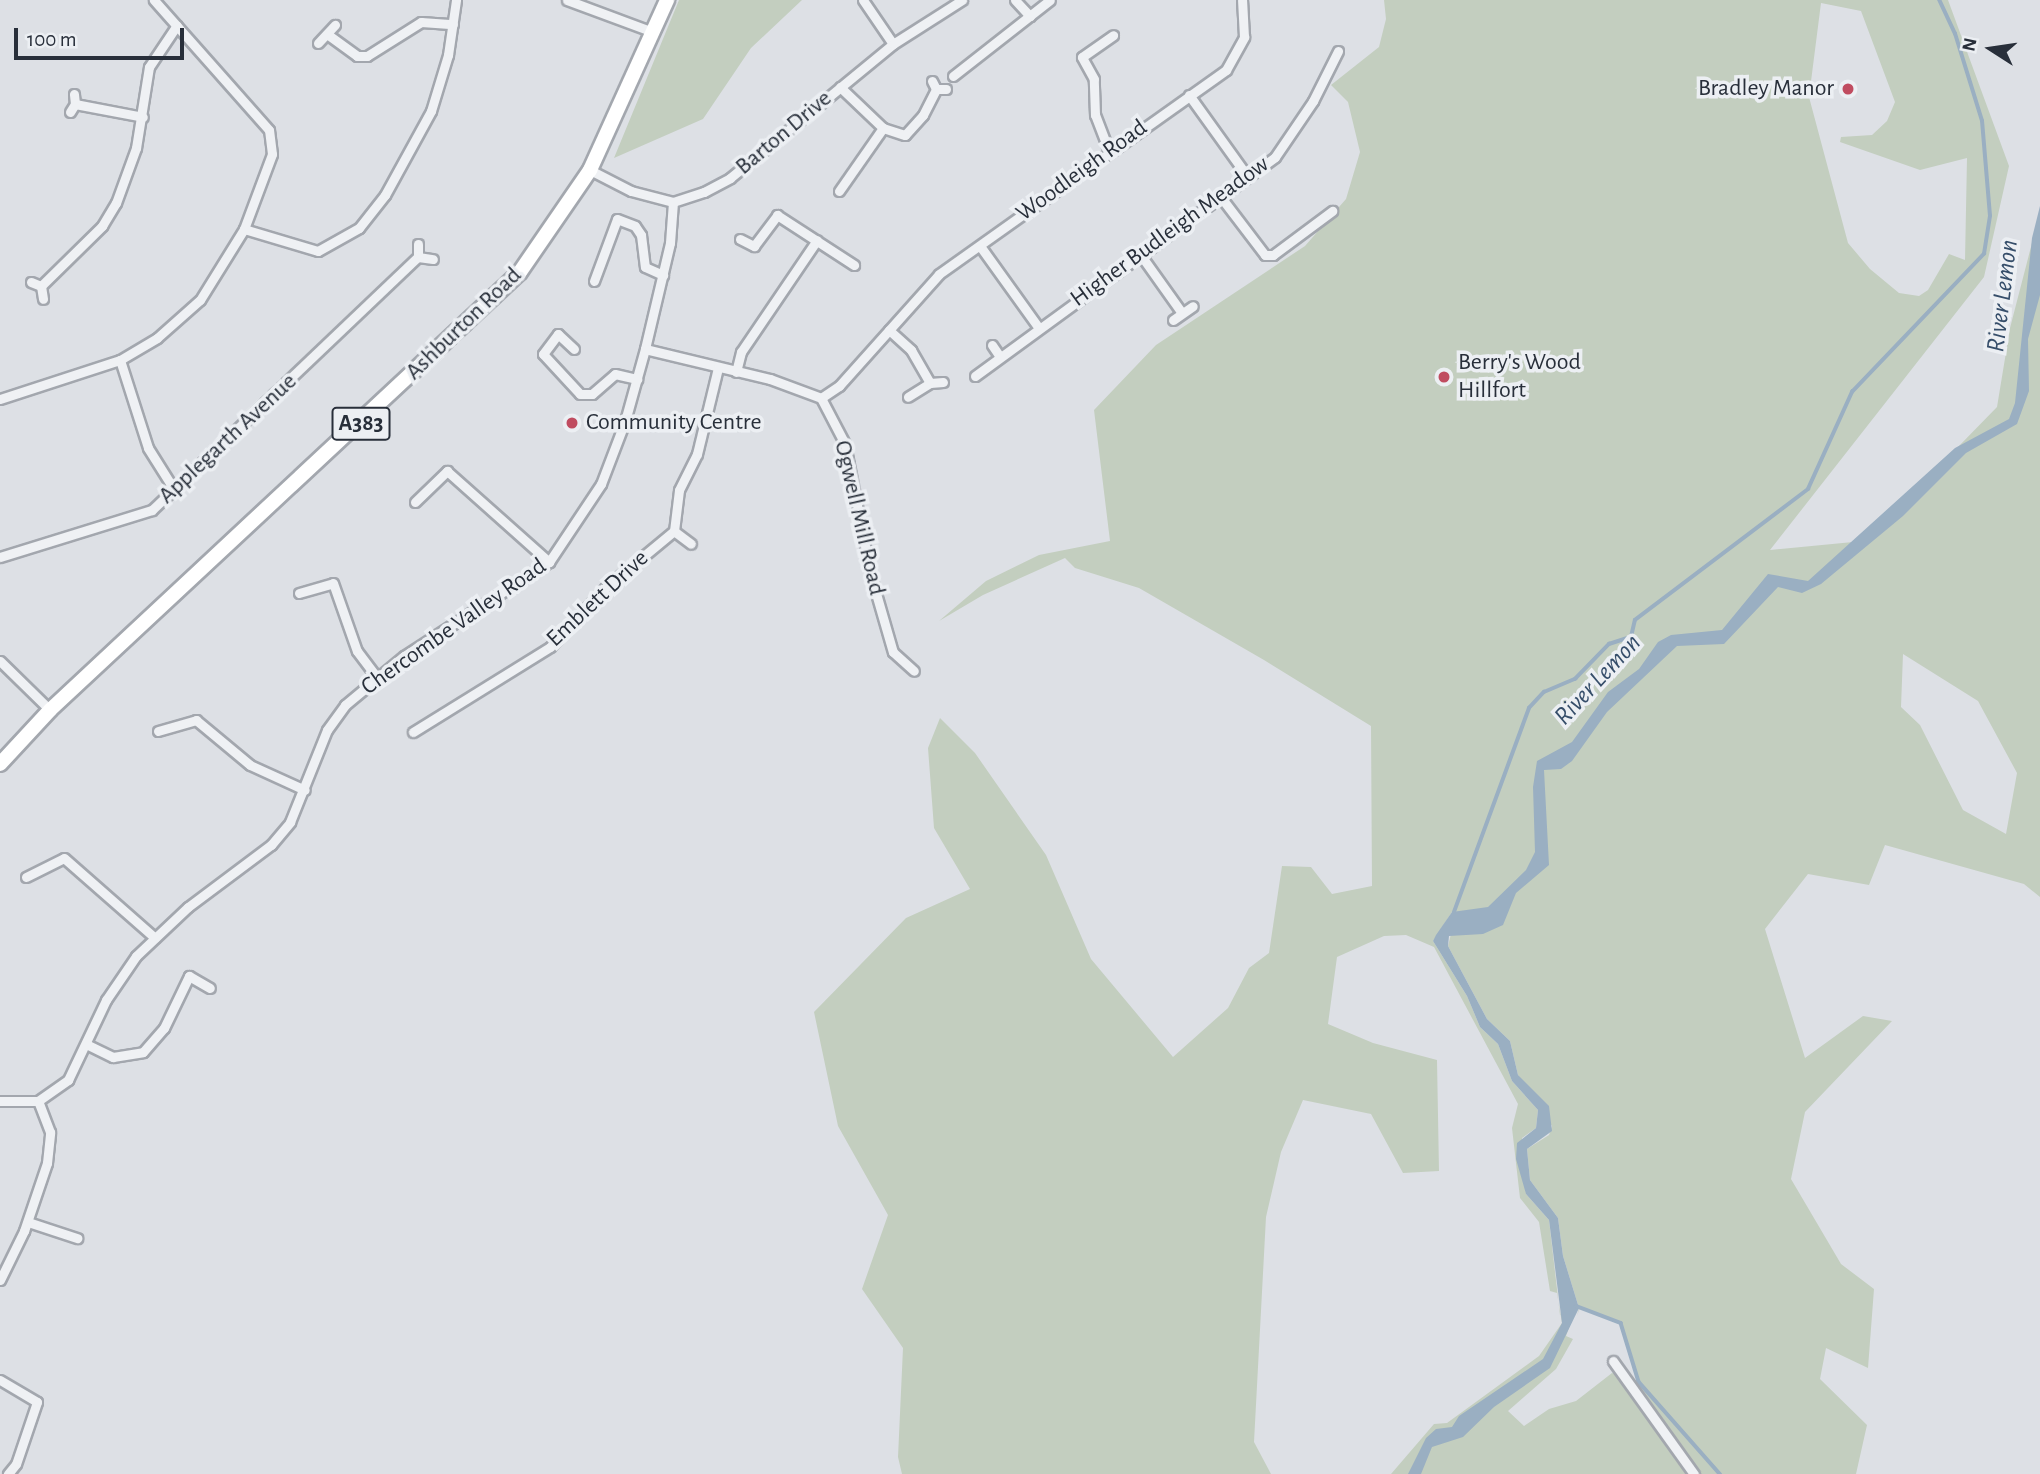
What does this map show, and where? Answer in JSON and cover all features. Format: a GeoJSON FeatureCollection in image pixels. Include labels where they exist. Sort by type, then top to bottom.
{"type":"FeatureCollection","features":[{"type":"Feature","properties":{"kind":"main road","name":"Ashburton Road"},"geometry":{"type":"LineString","coordinates":[[0,764],[50,710],[520,272],[569,207],[590,170],[667,0]]}},
{"type":"Feature","properties":{"kind":"street"},"geometry":{"type":"LineString","coordinates":[[0,399],[120,360],[157,338],[200,300],[244,229],[272,154],[269,130],[154,0]]}},
{"type":"Feature","properties":{"kind":"street"},"geometry":{"type":"LineString","coordinates":[[244,229],[318,251],[359,228],[423,129],[440,85],[456,0]]}},
{"type":"Feature","properties":{"kind":"street"},"geometry":{"type":"LineString","coordinates":[[567,0],[653,32]]}},
{"type":"Feature","properties":{"kind":"street"},"geometry":{"type":"LineString","coordinates":[[863,0],[893,44]]}},
{"type":"Feature","properties":{"kind":"street","name":"Barton Drive"},"geometry":{"type":"LineString","coordinates":[[673,202],[730,178],[893,44],[962,0]]}},
{"type":"Feature","properties":{"kind":"street"},"geometry":{"type":"LineString","coordinates":[[1016,0],[1030,16]]}},
{"type":"Feature","properties":{"kind":"street"},"geometry":{"type":"LineString","coordinates":[[953,76],[1050,0]]}},
{"type":"Feature","properties":{"kind":"street","name":"Woodleigh Road"},"geometry":{"type":"LineString","coordinates":[[821,398],[839,386],[939,274],[1109,150],[1226,70],[1240,50],[1246,24],[1242,0]]}},
{"type":"Feature","properties":{"kind":"street"},"geometry":{"type":"LineString","coordinates":[[327,34],[357,56],[367,56],[421,22],[453,24]]}},
{"type":"Feature","properties":{"kind":"street"},"geometry":{"type":"LineString","coordinates":[[41,286],[102,226],[129,174],[143,117],[152,60],[177,25]]}},
{"type":"Feature","properties":{"kind":"street"},"geometry":{"type":"LineString","coordinates":[[318,43],[335,25]]}},
{"type":"Feature","properties":{"kind":"street"},"geometry":{"type":"LineString","coordinates":[[1109,150],[1095,115],[1094,79],[1083,57],[1113,35]]}},
{"type":"Feature","properties":{"kind":"street","name":"Higher Budleigh Meadow"},"geometry":{"type":"LineString","coordinates":[[975,376],[1248,177],[1285,145],[1338,51]]}},
{"type":"Feature","properties":{"kind":"street"},"geometry":{"type":"LineString","coordinates":[[840,87],[883,128],[897,134],[912,131],[938,86]]}},
{"type":"Feature","properties":{"kind":"street"},"geometry":{"type":"LineString","coordinates":[[1189,95],[1248,177]]}},
{"type":"Feature","properties":{"kind":"street"},"geometry":{"type":"LineString","coordinates":[[73,103],[143,117]]}},
{"type":"Feature","properties":{"kind":"street"},"geometry":{"type":"LineString","coordinates":[[839,191],[883,128]]}},
{"type":"Feature","properties":{"kind":"street"},"geometry":{"type":"LineString","coordinates":[[590,170],[632,191],[673,202],[663,275],[645,349],[736,372],[821,398]]}},
{"type":"Feature","properties":{"kind":"street"},"geometry":{"type":"LineString","coordinates":[[1220,196],[1265,255],[1273,255],[1332,211]]}},
{"type":"Feature","properties":{"kind":"street"},"geometry":{"type":"LineString","coordinates":[[740,239],[754,246],[777,215],[854,265]]}},
{"type":"Feature","properties":{"kind":"street"},"geometry":{"type":"LineString","coordinates":[[594,281],[617,219],[635,226],[641,235],[645,267],[663,275]]}},
{"type":"Feature","properties":{"kind":"street"},"geometry":{"type":"LineString","coordinates":[[736,372],[741,352],[817,240]]}},
{"type":"Feature","properties":{"kind":"street"},"geometry":{"type":"LineString","coordinates":[[418,244],[418,257],[433,259]]}},
{"type":"Feature","properties":{"kind":"street"},"geometry":{"type":"LineString","coordinates":[[980,246],[1039,328]]}},
{"type":"Feature","properties":{"kind":"street"},"geometry":{"type":"LineString","coordinates":[[1140,254],[1182,313]]}},
{"type":"Feature","properties":{"kind":"street","name":"Applegarth Avenue"},"geometry":{"type":"LineString","coordinates":[[0,557],[131,519],[152,510],[418,257]]}},
{"type":"Feature","properties":{"kind":"street"},"geometry":{"type":"LineString","coordinates":[[31,282],[41,286]]}},
{"type":"Feature","properties":{"kind":"street"},"geometry":{"type":"LineString","coordinates":[[41,286],[43,299]]}},
{"type":"Feature","properties":{"kind":"street"},"geometry":{"type":"LineString","coordinates":[[1173,320],[1193,306]]}},
{"type":"Feature","properties":{"kind":"street"},"geometry":{"type":"LineString","coordinates":[[889,330],[911,350],[930,383]]}},
{"type":"Feature","properties":{"kind":"street"},"geometry":{"type":"LineString","coordinates":[[573,349],[558,334],[543,354],[580,394],[592,394],[615,373],[638,379]]}},
{"type":"Feature","properties":{"kind":"street"},"geometry":{"type":"LineString","coordinates":[[992,345],[1000,357]]}},
{"type":"Feature","properties":{"kind":"street","name":"Chercombe Valley Road"},"geometry":{"type":"LineString","coordinates":[[38,1101],[68,1080],[106,1000],[155,937],[271,845],[305,790],[327,730],[376,676],[549,562],[601,484],[638,379],[645,349]]}},
{"type":"Feature","properties":{"kind":"street"},"geometry":{"type":"LineString","coordinates":[[120,360],[148,448],[175,491]]}},
{"type":"Feature","properties":{"kind":"street"},"geometry":{"type":"LineString","coordinates":[[691,544],[674,531],[679,490],[698,454],[718,368]]}},
{"type":"Feature","properties":{"kind":"street"},"geometry":{"type":"LineString","coordinates":[[908,397],[930,383],[943,382]]}},
{"type":"Feature","properties":{"kind":"street","name":"Ogwell Mill Road"},"geometry":{"type":"LineString","coordinates":[[821,398],[845,444],[871,576],[893,652],[914,671]]}},
{"type":"Feature","properties":{"kind":"street"},"geometry":{"type":"LineString","coordinates":[[415,502],[447,471],[549,562]]}},
{"type":"Feature","properties":{"kind":"street","name":"Emblett Drive"},"geometry":{"type":"LineString","coordinates":[[413,732],[550,646],[605,588],[674,531]]}},
{"type":"Feature","properties":{"kind":"street"},"geometry":{"type":"LineString","coordinates":[[299,593],[333,583],[353,642],[376,676]]}},
{"type":"Feature","properties":{"kind":"street"},"geometry":{"type":"LineString","coordinates":[[0,661],[50,710]]}},
{"type":"Feature","properties":{"kind":"street"},"geometry":{"type":"LineString","coordinates":[[158,731],[196,720],[250,765],[305,790]]}},
{"type":"Feature","properties":{"kind":"street"},"geometry":{"type":"LineString","coordinates":[[26,877],[64,858],[155,937]]}},
{"type":"Feature","properties":{"kind":"street"},"geometry":{"type":"LineString","coordinates":[[86,1044],[113,1057],[143,1052],[164,1028],[189,976],[210,988]]}},
{"type":"Feature","properties":{"kind":"street"},"geometry":{"type":"LineString","coordinates":[[0,1101],[38,1101],[50,1132],[50,1146],[28,1222],[1,1276]]}},
{"type":"Feature","properties":{"kind":"street"},"geometry":{"type":"LineString","coordinates":[[28,1222],[77,1238]]}},
{"type":"Feature","properties":{"kind":"street"},"geometry":{"type":"LineString","coordinates":[[1613,1361],[1695,1474]]}},
{"type":"Feature","properties":{"kind":"street"},"geometry":{"type":"LineString","coordinates":[[0,1380],[37,1402],[16,1464],[8,1474]]}},
{"type":"Feature","properties":{"kind":"green space"},"geometry":{"type":"Polygon","coordinates":[[[679,0],[802,0],[751,48],[703,119],[614,158],[679,0]]]}},
{"type":"Feature","properties":{"kind":"green space"},"geometry":{"type":"Polygon","coordinates":[[[1384,0],[1948,0],[2009,166],[1984,277],[1770,550],[1853,542],[1918,488],[1997,407],[2010,328],[2040,212],[2040,897],[2024,884],[1885,845],[1869,885],[1808,874],[1765,929],[1805,1058],[1863,1016],[1892,1021],[1805,1112],[1791,1179],[1841,1264],[1874,1289],[1868,1368],[1826,1348],[1820,1379],[1867,1425],[1856,1474],[1391,1474],[1434,1424],[1447,1423],[1539,1356],[1562,1323],[1561,1315],[1573,1316],[1566,1336],[1573,1339],[1556,1369],[1508,1411],[1524,1426],[1549,1409],[1576,1401],[1612,1373],[1639,1381],[1621,1323],[1580,1307],[1577,1316],[1579,1308],[1563,1256],[1558,1218],[1530,1180],[1527,1149],[1549,1135],[1552,1126],[1518,1075],[1510,1041],[1487,1019],[1448,946],[1456,914],[1452,912],[1433,941],[1467,996],[1480,1027],[1498,1044],[1512,1081],[1538,1110],[1536,1128],[1522,1138],[1526,1194],[1549,1220],[1558,1302],[1557,1293],[1550,1291],[1539,1222],[1520,1198],[1512,1128],[1518,1104],[1434,947],[1406,935],[1384,936],[1337,957],[1328,1024],[1373,1043],[1437,1060],[1439,1171],[1403,1173],[1371,1114],[1303,1100],[1281,1152],[1266,1217],[1254,1442],[1271,1474],[902,1474],[898,1457],[903,1348],[862,1289],[888,1215],[838,1126],[814,1012],[906,918],[970,889],[934,828],[928,748],[940,718],[975,753],[1046,855],[1091,959],[1173,1057],[1228,1008],[1249,968],[1269,953],[1282,866],[1311,867],[1332,894],[1372,886],[1371,726],[1264,660],[1139,588],[1075,568],[1065,558],[983,595],[939,621],[986,581],[1039,555],[1110,541],[1094,410],[1156,345],[1305,246],[1346,199],[1360,152],[1348,102],[1331,85],[1379,47],[1386,19],[1384,0]],[[1821,3],[1809,97],[1848,243],[1870,269],[1899,293],[1919,296],[1928,290],[1949,254],[1965,260],[1967,158],[1920,170],[1840,142],[1841,137],[1872,135],[1887,121],[1895,102],[1861,11],[1821,3]],[[1903,654],[1901,707],[1920,725],[1963,810],[2006,834],[2017,773],[1978,701],[1903,654]]]}},
{"type":"Feature","properties":{"kind":"water"},"geometry":{"type":"Polygon","coordinates":[[[2040,206],[2040,295],[2028,339],[2029,391],[2017,424],[1966,453],[1903,516],[1821,584],[1802,593],[1778,587],[1724,644],[1677,646],[1607,712],[1572,761],[1561,769],[1544,770],[1549,865],[1516,893],[1503,925],[1483,934],[1449,936],[1448,946],[1487,1019],[1510,1041],[1518,1075],[1549,1106],[1552,1131],[1527,1149],[1530,1180],[1558,1218],[1563,1256],[1579,1308],[1550,1368],[1494,1407],[1463,1437],[1432,1447],[1421,1474],[1408,1474],[1426,1438],[1436,1429],[1452,1427],[1459,1416],[1543,1359],[1562,1323],[1549,1220],[1526,1194],[1516,1159],[1517,1143],[1536,1128],[1538,1110],[1512,1081],[1498,1044],[1480,1027],[1467,996],[1433,941],[1452,912],[1488,907],[1526,870],[1535,852],[1533,787],[1537,761],[1572,742],[1608,692],[1639,669],[1658,642],[1671,635],[1722,630],[1768,574],[1808,581],[1955,448],[2009,419],[2015,403],[2032,238],[2040,206]]]}},
{"type":"Feature","properties":{"kind":"waterway","name":"River Lemon"},"geometry":{"type":"LineString","coordinates":[[1454,912],[1529,708],[1544,692],[1575,679],[1609,644],[1631,637],[1635,620],[1808,489],[1852,392],[1984,254],[1990,216],[1982,121],[1955,34],[1939,0]]}},
{"type":"Feature","properties":{"kind":"waterway"},"geometry":{"type":"LineString","coordinates":[[1576,1306],[1621,1323],[1639,1382],[1720,1474]]}},
{"type":"Feature","properties":{"kind":"place","name":"Bradley Manor"},"geometry":{"type":"Point","coordinates":[1848,89]}},
{"type":"Feature","properties":{"kind":"place","name":"Berry's Wood Hillfort"},"geometry":{"type":"Point","coordinates":[1444,377]}},
{"type":"Feature","properties":{"kind":"place","name":"Community Centre"},"geometry":{"type":"Point","coordinates":[572,423]}}]}
